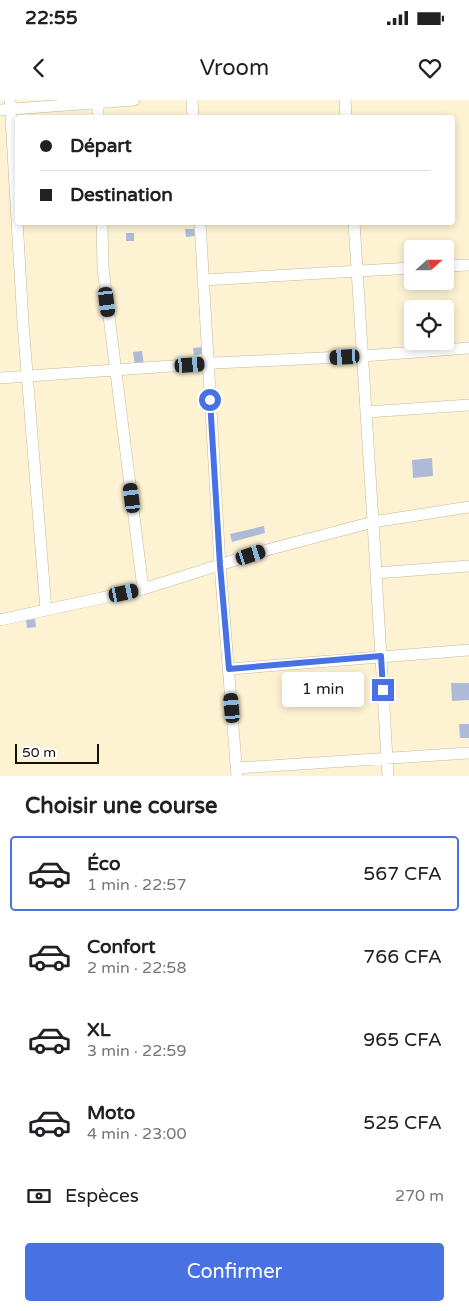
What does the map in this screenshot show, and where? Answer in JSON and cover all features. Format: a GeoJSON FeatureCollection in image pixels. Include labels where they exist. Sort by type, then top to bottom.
{"type":"FeatureCollection","features":[{"type":"Feature","properties":{"kind":"street"},"geometry":{"type":"LineString","coordinates":[[15,209],[7,106],[134,100]]}},
{"type":"Feature","properties":{"kind":"street"},"geometry":{"type":"LineString","coordinates":[[192,100],[193,115]]}},
{"type":"Feature","properties":{"kind":"street"},"geometry":{"type":"LineString","coordinates":[[345,100],[346,115]]}},
{"type":"Feature","properties":{"kind":"street"},"geometry":{"type":"LineString","coordinates":[[98,102],[98,115]]}},
{"type":"Feature","properties":{"kind":"street"},"geometry":{"type":"LineString","coordinates":[[16,225],[46,610]]}},
{"type":"Feature","properties":{"kind":"street"},"geometry":{"type":"LineString","coordinates":[[102,225],[103,268],[143,589]]}},
{"type":"Feature","properties":{"kind":"street"},"geometry":{"type":"LineString","coordinates":[[200,225],[220,565],[237,772],[469,753]]}},
{"type":"Feature","properties":{"kind":"street"},"geometry":{"type":"LineString","coordinates":[[354,225],[388,776]]}},
{"type":"Feature","properties":{"kind":"street"},"geometry":{"type":"LineString","coordinates":[[454,266],[469,265]]}},
{"type":"Feature","properties":{"kind":"street"},"geometry":{"type":"LineString","coordinates":[[203,280],[404,268]]}},
{"type":"Feature","properties":{"kind":"street"},"geometry":{"type":"LineString","coordinates":[[0,378],[208,363],[363,356],[469,348]]}},
{"type":"Feature","properties":{"kind":"street"},"geometry":{"type":"LineString","coordinates":[[367,412],[469,405]]}},
{"type":"Feature","properties":{"kind":"street"},"geometry":{"type":"LineString","coordinates":[[0,620],[143,589],[267,550],[373,522],[469,507]]}},
{"type":"Feature","properties":{"kind":"street"},"geometry":{"type":"LineString","coordinates":[[376,573],[469,566]]}},
{"type":"Feature","properties":{"kind":"street"},"geometry":{"type":"LineString","coordinates":[[229,669],[469,650]]}},
{"type":"Feature","properties":{"kind":"building"},"geometry":{"type":"Polygon","coordinates":[[[185,229],[194,229],[195,236],[186,237],[185,229]]]}},
{"type":"Feature","properties":{"kind":"building"},"geometry":{"type":"Polygon","coordinates":[[[126,233],[134,233],[134,241],[126,241],[126,233]]]}},
{"type":"Feature","properties":{"kind":"building"},"geometry":{"type":"Polygon","coordinates":[[[202,347],[203,354],[194,355],[193,348],[202,347]]]}},
{"type":"Feature","properties":{"kind":"building"},"geometry":{"type":"Polygon","coordinates":[[[142,351],[144,365],[135,366],[133,352],[142,351]]]}},
{"type":"Feature","properties":{"kind":"building"},"geometry":{"type":"Polygon","coordinates":[[[432,458],[433,476],[413,478],[412,460],[432,458]]]}},
{"type":"Feature","properties":{"kind":"building"},"geometry":{"type":"Polygon","coordinates":[[[264,526],[265,533],[232,542],[230,534],[264,526]]]}},
{"type":"Feature","properties":{"kind":"building"},"geometry":{"type":"Polygon","coordinates":[[[35,619],[36,627],[27,628],[26,620],[35,619]]]}},
{"type":"Feature","properties":{"kind":"building"},"geometry":{"type":"Polygon","coordinates":[[[451,683],[469,683],[469,700],[452,701],[451,683]]]}},
{"type":"Feature","properties":{"kind":"building"},"geometry":{"type":"Polygon","coordinates":[[[459,724],[469,724],[469,738],[460,738],[459,724]]]}},
{"type":"Feature","properties":{"kind":"route"},"geometry":{"type":"LineString","coordinates":[[210,400],[220,565],[229,669],[381,656],[383,690]]}}]}
